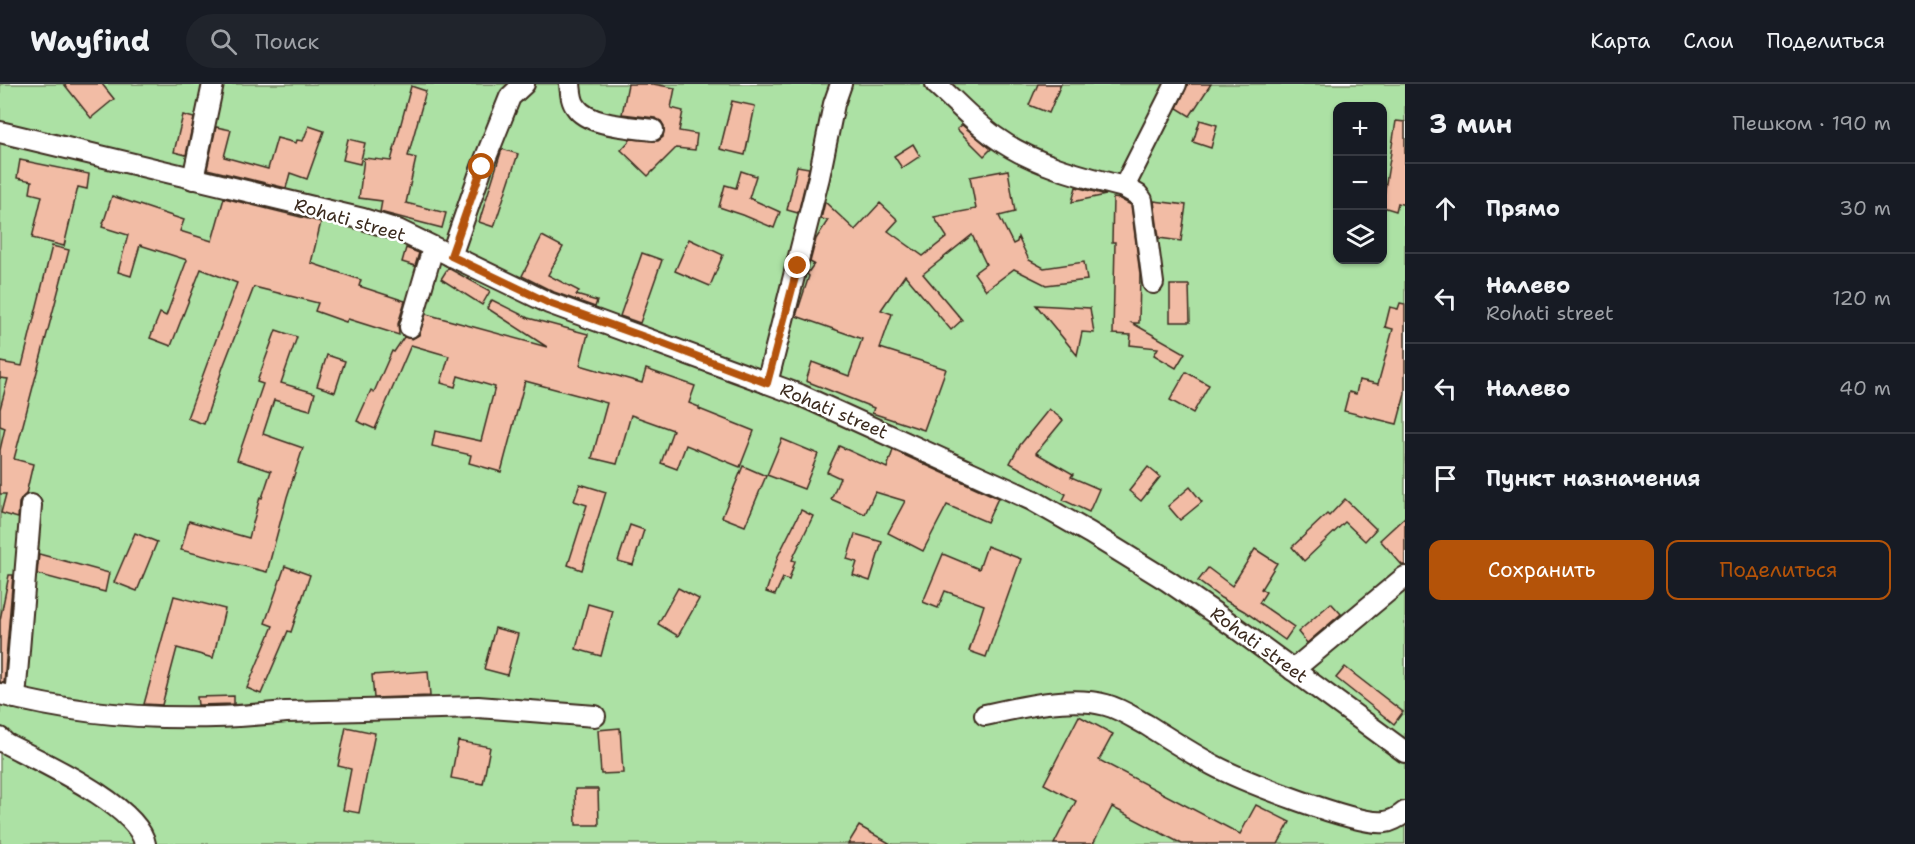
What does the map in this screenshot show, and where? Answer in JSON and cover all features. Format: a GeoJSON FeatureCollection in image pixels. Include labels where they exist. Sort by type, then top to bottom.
{"type":"FeatureCollection","features":[{"type":"Feature","properties":{"kind":"street"},"geometry":{"type":"LineString","coordinates":[[193,179],[213,84]]}},
{"type":"Feature","properties":{"kind":"street"},"geometry":{"type":"LineString","coordinates":[[451,256],[482,167],[510,97],[524,84]]}},
{"type":"Feature","properties":{"kind":"street"},"geometry":{"type":"LineString","coordinates":[[570,84],[573,104],[584,115],[611,124],[653,130]]}},
{"type":"Feature","properties":{"kind":"street"},"geometry":{"type":"LineString","coordinates":[[767,383],[819,177],[834,104],[841,84]]}},
{"type":"Feature","properties":{"kind":"street"},"geometry":{"type":"LineString","coordinates":[[936,84],[995,137],[1030,156],[1070,173],[1125,187],[1142,199],[1153,283]]}},
{"type":"Feature","properties":{"kind":"street"},"geometry":{"type":"LineString","coordinates":[[1125,187],[1176,84]]}},
{"type":"Feature","properties":{"kind":"street","name":"Rohati street"},"geometry":{"type":"LineString","coordinates":[[0,132],[363,219],[398,230],[549,303],[800,395],[1032,500],[1090,533],[1168,581],[1232,625],[1405,752]]}},
{"type":"Feature","properties":{"kind":"street"},"geometry":{"type":"LineString","coordinates":[[410,327],[432,248]]}},
{"type":"Feature","properties":{"kind":"street"},"geometry":{"type":"LineString","coordinates":[[31,505],[8,696],[79,710],[152,718],[478,707],[595,716]]}},
{"type":"Feature","properties":{"kind":"street"},"geometry":{"type":"LineString","coordinates":[[1293,670],[1405,577]]}},
{"type":"Feature","properties":{"kind":"street"},"geometry":{"type":"LineString","coordinates":[[985,715],[1041,703],[1106,704],[1215,766],[1267,788],[1337,813],[1383,823],[1394,820],[1405,812]]}},
{"type":"Feature","properties":{"kind":"street"},"geometry":{"type":"LineString","coordinates":[[0,738],[5,743],[98,794],[128,815],[140,828],[145,844]]}},
{"type":"Feature","properties":{"kind":"green space"},"geometry":{"type":"Polygon","coordinates":[[[0,84],[1405,84],[1405,844],[0,844],[0,84]]]}},
{"type":"Feature","properties":{"kind":"building"},"geometry":{"type":"Polygon","coordinates":[[[64,84],[102,84],[114,99],[91,118],[64,84]]]}},
{"type":"Feature","properties":{"kind":"building"},"geometry":{"type":"Polygon","coordinates":[[[628,84],[653,84],[675,88],[671,108],[683,111],[679,131],[697,134],[695,150],[676,148],[648,176],[621,150],[631,139],[658,141],[663,137],[664,126],[655,118],[622,114],[628,84]]]}},
{"type":"Feature","properties":{"kind":"building"},"geometry":{"type":"Polygon","coordinates":[[[1038,84],[1061,84],[1049,113],[1029,105],[1038,84]]]}},
{"type":"Feature","properties":{"kind":"building"},"geometry":{"type":"Polygon","coordinates":[[[1188,84],[1211,84],[1190,116],[1177,108],[1188,84]]]}},
{"type":"Feature","properties":{"kind":"building"},"geometry":{"type":"Polygon","coordinates":[[[411,86],[426,91],[408,156],[416,158],[406,203],[446,213],[442,228],[380,212],[382,201],[359,198],[364,158],[391,161],[411,86]]]}},
{"type":"Feature","properties":{"kind":"building"},"geometry":{"type":"Polygon","coordinates":[[[732,101],[755,106],[745,155],[720,149],[732,101]]]}},
{"type":"Feature","properties":{"kind":"building"},"geometry":{"type":"Polygon","coordinates":[[[183,115],[194,118],[186,155],[174,152],[183,115]]]}},
{"type":"Feature","properties":{"kind":"building"},"geometry":{"type":"Polygon","coordinates":[[[1200,120],[1217,125],[1211,148],[1193,142],[1200,120]]]}},
{"type":"Feature","properties":{"kind":"building"},"geometry":{"type":"Polygon","coordinates":[[[1396,121],[1405,122],[1405,205],[1398,203],[1396,211],[1387,208],[1387,177],[1396,121]]]}},
{"type":"Feature","properties":{"kind":"building"},"geometry":{"type":"Polygon","coordinates":[[[962,125],[991,149],[984,156],[957,129],[962,125]]]}},
{"type":"Feature","properties":{"kind":"building"},"geometry":{"type":"Polygon","coordinates":[[[309,126],[324,131],[307,179],[290,173],[286,188],[207,169],[216,127],[231,130],[224,157],[268,169],[277,138],[296,143],[297,140],[303,141],[309,126]]]}},
{"type":"Feature","properties":{"kind":"building"},"geometry":{"type":"Polygon","coordinates":[[[348,139],[365,143],[360,164],[343,160],[348,139]]]}},
{"type":"Feature","properties":{"kind":"building"},"geometry":{"type":"Polygon","coordinates":[[[913,144],[920,156],[902,168],[894,156],[913,144]]]}},
{"type":"Feature","properties":{"kind":"building"},"geometry":{"type":"Polygon","coordinates":[[[502,149],[518,154],[494,227],[479,222],[502,149]]]}},
{"type":"Feature","properties":{"kind":"building"},"geometry":{"type":"Polygon","coordinates":[[[20,160],[89,174],[87,189],[78,187],[64,246],[32,238],[42,196],[30,193],[32,181],[17,178],[20,160]]]}},
{"type":"Feature","properties":{"kind":"building"},"geometry":{"type":"Polygon","coordinates":[[[797,166],[809,168],[798,213],[787,210],[797,166]]]}},
{"type":"Feature","properties":{"kind":"building"},"geometry":{"type":"Polygon","coordinates":[[[1008,170],[1015,212],[999,216],[1013,244],[1017,242],[1018,237],[1029,260],[1044,268],[1084,262],[1087,280],[1046,285],[1014,269],[986,290],[974,273],[986,264],[972,235],[923,274],[962,320],[951,330],[905,275],[881,310],[892,314],[880,348],[946,369],[924,430],[872,413],[874,408],[806,381],[812,362],[849,376],[862,339],[796,316],[809,276],[807,274],[814,264],[810,262],[816,239],[828,220],[821,219],[825,202],[855,230],[880,203],[898,220],[888,231],[923,256],[947,237],[934,217],[976,209],[970,177],[1008,170]]]}},
{"type":"Feature","properties":{"kind":"building"},"geometry":{"type":"Polygon","coordinates":[[[741,171],[756,176],[749,198],[780,212],[774,228],[719,207],[725,185],[736,188],[741,171]]]}},
{"type":"Feature","properties":{"kind":"building"},"geometry":{"type":"Polygon","coordinates":[[[1076,187],[1087,190],[1106,195],[1072,202],[1076,187]]]}},
{"type":"Feature","properties":{"kind":"building"},"geometry":{"type":"Polygon","coordinates":[[[112,196],[184,220],[180,231],[212,241],[224,198],[321,222],[311,263],[361,280],[359,286],[405,301],[398,324],[399,335],[348,319],[346,322],[315,311],[318,303],[254,287],[204,424],[187,418],[237,283],[201,269],[171,346],[150,338],[160,313],[166,316],[187,260],[140,245],[131,276],[118,272],[128,235],[102,227],[112,196]]]}},
{"type":"Feature","properties":{"kind":"building"},"geometry":{"type":"Polygon","coordinates":[[[1113,198],[1131,205],[1140,274],[1139,323],[1132,323],[1185,353],[1176,368],[1154,355],[1158,348],[1130,345],[1131,335],[1113,334],[1115,242],[1112,242],[1113,198]]]}},
{"type":"Feature","properties":{"kind":"building"},"geometry":{"type":"Polygon","coordinates":[[[1154,201],[1186,205],[1181,241],[1159,238],[1154,201]]]}},
{"type":"Feature","properties":{"kind":"building"},"geometry":{"type":"Polygon","coordinates":[[[542,236],[563,247],[548,275],[579,291],[576,295],[597,301],[595,307],[554,292],[522,276],[542,236]]]}},
{"type":"Feature","properties":{"kind":"building"},"geometry":{"type":"Polygon","coordinates":[[[689,239],[723,255],[710,286],[675,271],[689,239]]]}},
{"type":"Feature","properties":{"kind":"building"},"geometry":{"type":"Polygon","coordinates":[[[52,246],[69,250],[14,459],[33,464],[26,494],[19,503],[18,518],[1,513],[6,494],[0,494],[0,450],[5,428],[0,426],[0,409],[8,379],[0,378],[0,362],[22,366],[52,246]]]}},
{"type":"Feature","properties":{"kind":"building"},"geometry":{"type":"Polygon","coordinates":[[[406,248],[419,253],[415,266],[402,262],[406,248]]]}},
{"type":"Feature","properties":{"kind":"building"},"geometry":{"type":"Polygon","coordinates":[[[642,253],[662,260],[640,323],[620,316],[642,253]]]}},
{"type":"Feature","properties":{"kind":"building"},"geometry":{"type":"Polygon","coordinates":[[[448,268],[490,291],[482,305],[441,279],[448,268]]]}},
{"type":"Feature","properties":{"kind":"building"},"geometry":{"type":"Polygon","coordinates":[[[1170,285],[1189,285],[1190,322],[1170,322],[1170,285]]]}},
{"type":"Feature","properties":{"kind":"building"},"geometry":{"type":"Polygon","coordinates":[[[492,300],[528,318],[588,334],[580,365],[642,383],[646,369],[695,386],[689,403],[754,431],[740,467],[686,445],[677,469],[661,463],[673,430],[631,415],[617,464],[592,458],[607,403],[525,381],[501,472],[469,463],[471,455],[432,446],[435,431],[481,441],[495,387],[458,376],[455,387],[441,383],[449,356],[411,345],[375,429],[357,421],[371,390],[374,392],[392,351],[394,352],[404,337],[412,339],[419,335],[426,314],[547,347],[487,308],[492,300]]]}},
{"type":"Feature","properties":{"kind":"building"},"geometry":{"type":"Polygon","coordinates":[[[1400,303],[1405,304],[1405,394],[1397,424],[1344,411],[1349,392],[1356,394],[1359,380],[1378,384],[1393,329],[1385,327],[1390,307],[1398,309],[1400,303]]]}},
{"type":"Feature","properties":{"kind":"building"},"geometry":{"type":"Polygon","coordinates":[[[1036,305],[1090,308],[1094,333],[1082,332],[1077,355],[1036,305]]]}},
{"type":"Feature","properties":{"kind":"building"},"geometry":{"type":"Polygon","coordinates":[[[276,330],[297,337],[281,383],[315,393],[310,410],[274,400],[263,434],[303,448],[267,572],[181,550],[189,521],[249,538],[260,497],[262,498],[271,471],[237,460],[263,384],[257,382],[276,330]]]}},
{"type":"Feature","properties":{"kind":"building"},"geometry":{"type":"Polygon","coordinates":[[[327,355],[345,361],[335,392],[317,386],[327,355]]]}},
{"type":"Feature","properties":{"kind":"building"},"geometry":{"type":"Polygon","coordinates":[[[1186,372],[1209,385],[1193,413],[1170,400],[1186,372]]]}},
{"type":"Feature","properties":{"kind":"building"},"geometry":{"type":"Polygon","coordinates":[[[1049,409],[1063,420],[1036,453],[1073,474],[1071,477],[1099,489],[1089,512],[1063,500],[1066,494],[1010,463],[1020,445],[1049,409]]]}},
{"type":"Feature","properties":{"kind":"building"},"geometry":{"type":"Polygon","coordinates":[[[782,439],[818,454],[804,489],[767,475],[782,439]]]}},
{"type":"Feature","properties":{"kind":"building"},"geometry":{"type":"Polygon","coordinates":[[[839,446],[887,468],[893,450],[998,498],[987,522],[947,505],[923,551],[888,533],[905,501],[875,492],[865,514],[831,499],[840,478],[827,472],[839,446]]]}},
{"type":"Feature","properties":{"kind":"building"},"geometry":{"type":"Polygon","coordinates":[[[743,466],[766,476],[745,526],[722,517],[743,466]]]}},
{"type":"Feature","properties":{"kind":"building"},"geometry":{"type":"Polygon","coordinates":[[[1148,467],[1160,477],[1141,501],[1129,491],[1148,467]]]}},
{"type":"Feature","properties":{"kind":"building"},"geometry":{"type":"Polygon","coordinates":[[[580,484],[606,492],[582,570],[568,565],[587,505],[574,501],[580,484]]]}},
{"type":"Feature","properties":{"kind":"building"},"geometry":{"type":"Polygon","coordinates":[[[1190,487],[1202,502],[1180,520],[1168,506],[1190,487]]]}},
{"type":"Feature","properties":{"kind":"building"},"geometry":{"type":"Polygon","coordinates":[[[1345,499],[1376,529],[1365,541],[1345,522],[1304,561],[1292,547],[1327,514],[1329,516],[1345,499]]]}},
{"type":"Feature","properties":{"kind":"building"},"geometry":{"type":"Polygon","coordinates":[[[801,510],[813,516],[792,560],[795,561],[789,580],[783,578],[775,595],[766,592],[778,556],[801,510]]]}},
{"type":"Feature","properties":{"kind":"building"},"geometry":{"type":"Polygon","coordinates":[[[1405,517],[1405,565],[1402,565],[1380,540],[1405,517]]]}},
{"type":"Feature","properties":{"kind":"building"},"geometry":{"type":"Polygon","coordinates":[[[630,525],[644,530],[633,565],[618,561],[630,525]]]}},
{"type":"Feature","properties":{"kind":"building"},"geometry":{"type":"Polygon","coordinates":[[[135,533],[157,542],[137,591],[114,582],[135,533]]]}},
{"type":"Feature","properties":{"kind":"building"},"geometry":{"type":"Polygon","coordinates":[[[855,534],[882,542],[870,581],[853,575],[857,562],[847,559],[855,534]]]}},
{"type":"Feature","properties":{"kind":"building"},"geometry":{"type":"Polygon","coordinates":[[[987,546],[1021,559],[986,657],[969,651],[984,605],[945,591],[938,608],[923,602],[943,554],[979,569],[987,546]]]}},
{"type":"Feature","properties":{"kind":"building"},"geometry":{"type":"Polygon","coordinates":[[[1255,549],[1277,563],[1261,589],[1266,592],[1259,603],[1294,627],[1285,640],[1198,581],[1208,568],[1232,586],[1255,549]]]}},
{"type":"Feature","properties":{"kind":"building"},"geometry":{"type":"Polygon","coordinates":[[[39,554],[109,573],[105,592],[37,574],[39,554]]]}},
{"type":"Feature","properties":{"kind":"building"},"geometry":{"type":"Polygon","coordinates":[[[285,566],[310,575],[291,632],[288,631],[261,694],[247,688],[273,626],[265,623],[285,566]]]}},
{"type":"Feature","properties":{"kind":"building"},"geometry":{"type":"Polygon","coordinates":[[[9,575],[13,575],[4,683],[0,682],[0,620],[9,575]]]}},
{"type":"Feature","properties":{"kind":"building"},"geometry":{"type":"Polygon","coordinates":[[[678,588],[699,599],[678,636],[658,624],[678,588]]]}},
{"type":"Feature","properties":{"kind":"building"},"geometry":{"type":"Polygon","coordinates":[[[174,596],[225,609],[213,658],[177,648],[162,705],[144,704],[174,596]]]}},
{"type":"Feature","properties":{"kind":"building"},"geometry":{"type":"Polygon","coordinates":[[[1331,603],[1341,614],[1307,643],[1298,632],[1331,603]]]}},
{"type":"Feature","properties":{"kind":"building"},"geometry":{"type":"Polygon","coordinates":[[[588,604],[613,611],[601,656],[576,649],[588,604]]]}},
{"type":"Feature","properties":{"kind":"building"},"geometry":{"type":"Polygon","coordinates":[[[495,628],[518,634],[507,675],[484,669],[495,628]]]}},
{"type":"Feature","properties":{"kind":"building"},"geometry":{"type":"Polygon","coordinates":[[[1345,667],[1403,712],[1394,724],[1336,678],[1345,667]]]}},
{"type":"Feature","properties":{"kind":"building"},"geometry":{"type":"Polygon","coordinates":[[[428,671],[430,696],[374,698],[372,675],[428,671]]]}},
{"type":"Feature","properties":{"kind":"building"},"geometry":{"type":"Polygon","coordinates":[[[234,696],[234,704],[198,705],[197,697],[234,696]]]}},
{"type":"Feature","properties":{"kind":"building"},"geometry":{"type":"Polygon","coordinates":[[[1079,716],[1113,734],[1099,760],[1240,834],[1256,805],[1290,822],[1278,844],[1182,844],[1112,807],[1093,844],[1054,844],[1076,801],[1044,784],[1079,716]]]}},
{"type":"Feature","properties":{"kind":"building"},"geometry":{"type":"Polygon","coordinates":[[[346,727],[375,733],[359,813],[343,810],[351,769],[338,766],[346,727]]]}},
{"type":"Feature","properties":{"kind":"building"},"geometry":{"type":"Polygon","coordinates":[[[620,728],[623,773],[601,774],[598,730],[620,728]]]}},
{"type":"Feature","properties":{"kind":"building"},"geometry":{"type":"Polygon","coordinates":[[[458,741],[490,747],[483,784],[451,778],[458,741]]]}},
{"type":"Feature","properties":{"kind":"building"},"geometry":{"type":"Polygon","coordinates":[[[575,789],[598,789],[599,825],[576,825],[575,789]]]}},
{"type":"Feature","properties":{"kind":"building"},"geometry":{"type":"Polygon","coordinates":[[[859,826],[891,844],[848,844],[859,826]]]}},
{"type":"Feature","properties":{"kind":"route"},"geometry":{"type":"LineString","coordinates":[[482,167],[451,256],[549,303],[767,383],[798,266]]}}]}
